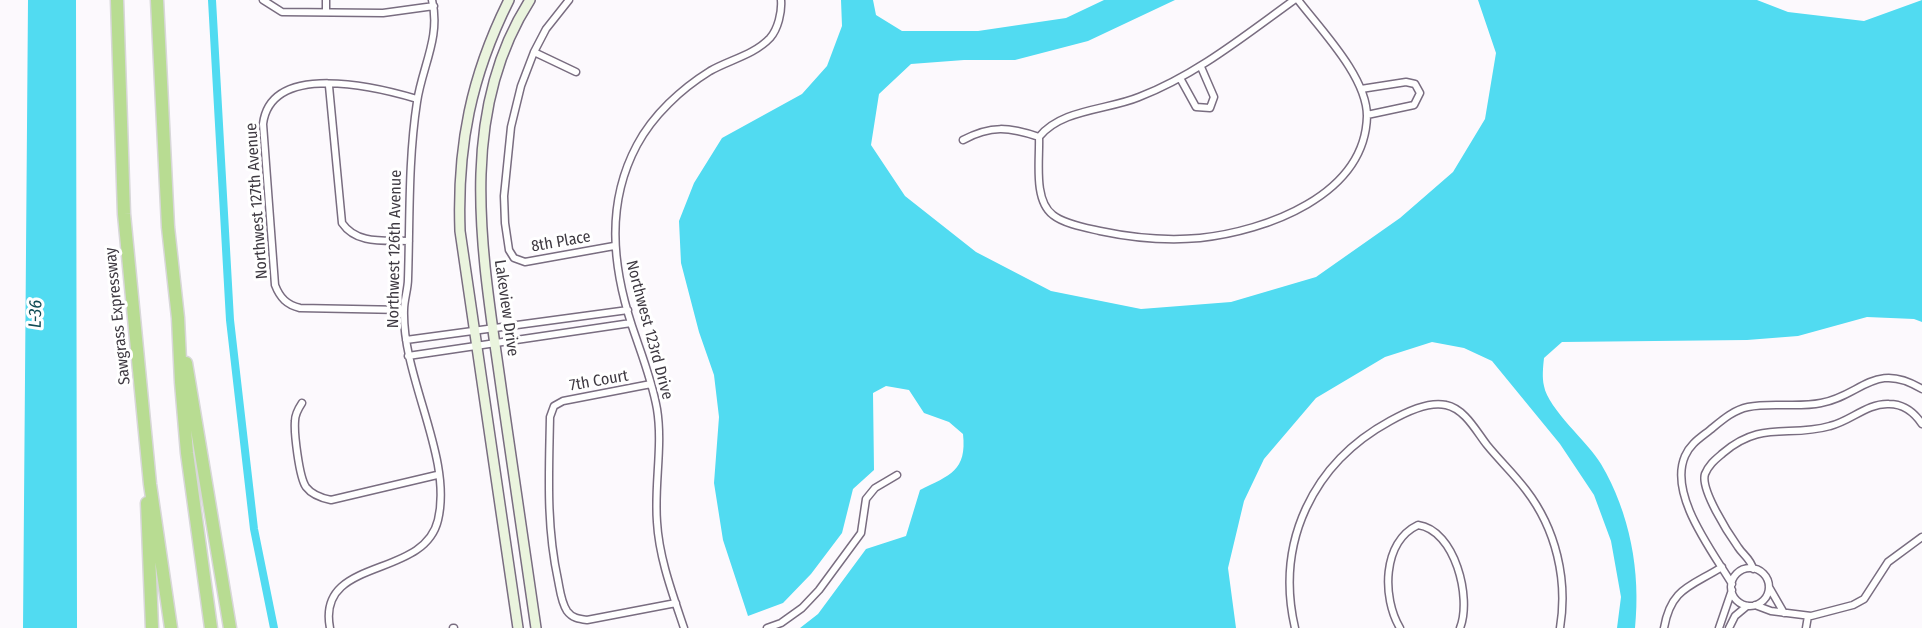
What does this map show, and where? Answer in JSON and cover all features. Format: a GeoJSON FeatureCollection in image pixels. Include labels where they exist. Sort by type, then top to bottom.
{"type":"FeatureCollection","features":[{"type":"Feature","properties":{"kind":"highway","name":"Sawgrass Expressway"},"geometry":{"type":"LineString","coordinates":[[117,0],[124,214],[150,484],[171,628]]}},
{"type":"Feature","properties":{"kind":"highway"},"geometry":{"type":"LineString","coordinates":[[158,0],[168,227],[178,318],[187,453],[210,628]]}},
{"type":"Feature","properties":{"kind":"highway"},"geometry":{"type":"LineString","coordinates":[[178,318],[230,628]]}},
{"type":"Feature","properties":{"kind":"highway"},"geometry":{"type":"LineString","coordinates":[[150,484],[146,511],[152,628]]}},
{"type":"Feature","properties":{"kind":"street"},"geometry":{"type":"LineString","coordinates":[[326,0],[326,12]]}},
{"type":"Feature","properties":{"kind":"street","name":"Lakeview Drive"},"geometry":{"type":"LineString","coordinates":[[509,0],[490,38],[473,86],[460,166],[460,231],[518,628]]}},
{"type":"Feature","properties":{"kind":"street"},"geometry":{"type":"LineString","coordinates":[[518,0],[528,3]]}},
{"type":"Feature","properties":{"kind":"street"},"geometry":{"type":"LineString","coordinates":[[569,0],[546,29],[534,52],[576,72]]}},
{"type":"Feature","properties":{"kind":"street","name":"Northwest 123rd Drive"},"geometry":{"type":"LineString","coordinates":[[684,628],[657,525],[659,436],[657,409],[631,323],[614,246],[617,211],[624,177],[638,144],[659,114],[681,92],[711,71],[741,57],[770,38],[777,24],[781,0]]}},
{"type":"Feature","properties":{"kind":"street"},"geometry":{"type":"LineString","coordinates":[[1296,0],[1351,69],[1361,89],[1367,115],[1356,157],[1342,178],[1324,193],[1273,220],[1201,238],[1167,240],[1125,237],[1086,228],[1053,216],[1045,205],[1041,192],[1039,137],[1055,122],[1140,97],[1201,67],[1296,0]]}},
{"type":"Feature","properties":{"kind":"street"},"geometry":{"type":"LineString","coordinates":[[265,2],[282,12],[383,13],[433,3]]}},
{"type":"Feature","properties":{"kind":"street","name":"Northwest 126th Avenue"},"geometry":{"type":"LineString","coordinates":[[330,628],[328,611],[336,591],[353,578],[415,551],[434,532],[440,510],[437,475],[429,431],[408,356],[404,310],[409,241],[411,153],[417,99],[433,46],[433,3]]}},
{"type":"Feature","properties":{"kind":"street","name":"Lakeview Drive"},"geometry":{"type":"LineString","coordinates":[[528,3],[506,44],[497,68],[482,146],[479,189],[481,236],[495,344],[536,628]]}},
{"type":"Feature","properties":{"kind":"street","name":"8th Place"},"geometry":{"type":"LineString","coordinates":[[534,52],[520,86],[506,165],[506,223],[509,250],[514,258],[525,262],[614,246]]}},
{"type":"Feature","properties":{"kind":"street"},"geometry":{"type":"LineString","coordinates":[[1180,78],[1197,107],[1210,108],[1214,97],[1201,67]]}},
{"type":"Feature","properties":{"kind":"street"},"geometry":{"type":"LineString","coordinates":[[1361,89],[1406,82],[1415,84],[1420,93],[1414,105],[1367,115]]}},
{"type":"Feature","properties":{"kind":"street","name":"Northwest 127th Avenue"},"geometry":{"type":"LineString","coordinates":[[329,86],[299,86],[285,89],[273,99],[264,114],[275,285],[285,301],[300,308],[404,310]]}},
{"type":"Feature","properties":{"kind":"street"},"geometry":{"type":"LineString","coordinates":[[409,241],[354,237],[342,223],[329,86],[375,87],[417,99]]}},
{"type":"Feature","properties":{"kind":"street"},"geometry":{"type":"LineString","coordinates":[[963,140],[980,130],[1008,128],[1039,137]]}},
{"type":"Feature","properties":{"kind":"street"},"geometry":{"type":"LineString","coordinates":[[406,340],[628,310]]}},
{"type":"Feature","properties":{"kind":"street"},"geometry":{"type":"LineString","coordinates":[[408,356],[631,323]]}},
{"type":"Feature","properties":{"kind":"street"},"geometry":{"type":"LineString","coordinates":[[1922,389],[1898,379],[1884,378],[1858,386],[1822,403],[1749,406],[1737,410],[1695,441],[1685,456],[1682,469],[1683,495],[1723,569],[1735,598],[1751,606],[1808,616],[1853,605],[1864,599],[1888,562],[1922,537]]}},
{"type":"Feature","properties":{"kind":"street","name":"7th Court"},"geometry":{"type":"LineString","coordinates":[[651,384],[562,401],[554,406],[550,417],[548,509],[553,554],[568,612],[575,618],[587,620],[676,603]]}},
{"type":"Feature","properties":{"kind":"street"},"geometry":{"type":"LineString","coordinates":[[302,403],[297,410],[294,422],[302,480],[312,493],[331,500],[437,475]]}},
{"type":"Feature","properties":{"kind":"street"},"geometry":{"type":"LineString","coordinates":[[1295,628],[1291,609],[1290,575],[1294,540],[1308,503],[1327,472],[1346,451],[1370,432],[1400,415],[1427,406],[1445,404],[1459,410],[1473,426],[1526,490],[1546,520],[1558,554],[1562,586],[1560,628]]}},
{"type":"Feature","properties":{"kind":"street"},"geometry":{"type":"LineString","coordinates":[[1784,613],[1764,575],[1754,569],[1738,548],[1705,484],[1705,475],[1711,463],[1737,441],[1754,434],[1827,427],[1841,423],[1870,406],[1889,404],[1904,406],[1915,414],[1922,424]]}},
{"type":"Feature","properties":{"kind":"street"},"geometry":{"type":"LineString","coordinates":[[767,628],[781,623],[802,609],[819,590],[861,534],[866,499],[875,488],[897,476]]}},
{"type":"Feature","properties":{"kind":"street"},"geometry":{"type":"LineString","coordinates":[[1400,628],[1393,616],[1388,599],[1389,574],[1402,537],[1418,525],[1434,531],[1456,563],[1464,601],[1460,628]]}},
{"type":"Feature","properties":{"kind":"street"},"geometry":{"type":"LineString","coordinates":[[1745,570],[1746,556]]}},
{"type":"Feature","properties":{"kind":"street"},"geometry":{"type":"LineString","coordinates":[[1664,628],[1667,610],[1673,597],[1723,569],[1738,573],[1754,569]]}},
{"type":"Feature","properties":{"kind":"street"},"geometry":{"type":"LineString","coordinates":[[1719,628],[1738,573]]}},
{"type":"Feature","properties":{"kind":"street"},"geometry":{"type":"LineString","coordinates":[[510,578],[529,576]]}},
{"type":"Feature","properties":{"kind":"street"},"geometry":{"type":"LineString","coordinates":[[1729,628],[1735,616],[1765,598],[1769,586]]}},
{"type":"Feature","properties":{"kind":"street"},"geometry":{"type":"LineString","coordinates":[[1806,628],[1808,616]]}},
{"type":"Feature","properties":{"kind":"water","name":"L-36"},"geometry":{"type":"Polygon","coordinates":[[[28,0],[76,0],[77,628],[23,628],[28,0]]]}},
{"type":"Feature","properties":{"kind":"water"},"geometry":{"type":"Polygon","coordinates":[[[841,0],[873,0],[876,15],[902,31],[978,31],[1066,18],[1104,0],[1175,0],[1088,41],[1015,60],[964,60],[911,64],[879,94],[871,145],[905,196],[976,252],[1051,291],[1141,309],[1231,302],[1316,277],[1400,218],[1453,172],[1485,119],[1496,53],[1478,0],[1757,0],[1788,12],[1864,21],[1922,0],[1922,322],[1914,319],[1867,317],[1798,336],[1747,340],[1562,342],[1544,358],[1543,380],[1547,395],[1560,415],[1595,455],[1619,502],[1635,564],[1635,628],[1617,628],[1621,597],[1611,541],[1594,495],[1560,444],[1492,361],[1464,348],[1432,342],[1385,357],[1316,398],[1264,459],[1244,501],[1228,568],[1236,628],[800,628],[818,614],[866,549],[906,536],[920,490],[948,475],[959,464],[962,456],[963,434],[949,422],[924,413],[909,390],[886,386],[873,393],[874,470],[853,489],[842,533],[811,574],[783,603],[748,616],[723,540],[714,483],[719,417],[714,375],[699,332],[681,263],[679,221],[694,183],[722,138],[802,94],[827,66],[842,26],[841,0]]]}},
{"type":"Feature","properties":{"kind":"waterway"},"geometry":{"type":"LineString","coordinates":[[212,0],[230,320],[254,529],[274,628]]}}]}
